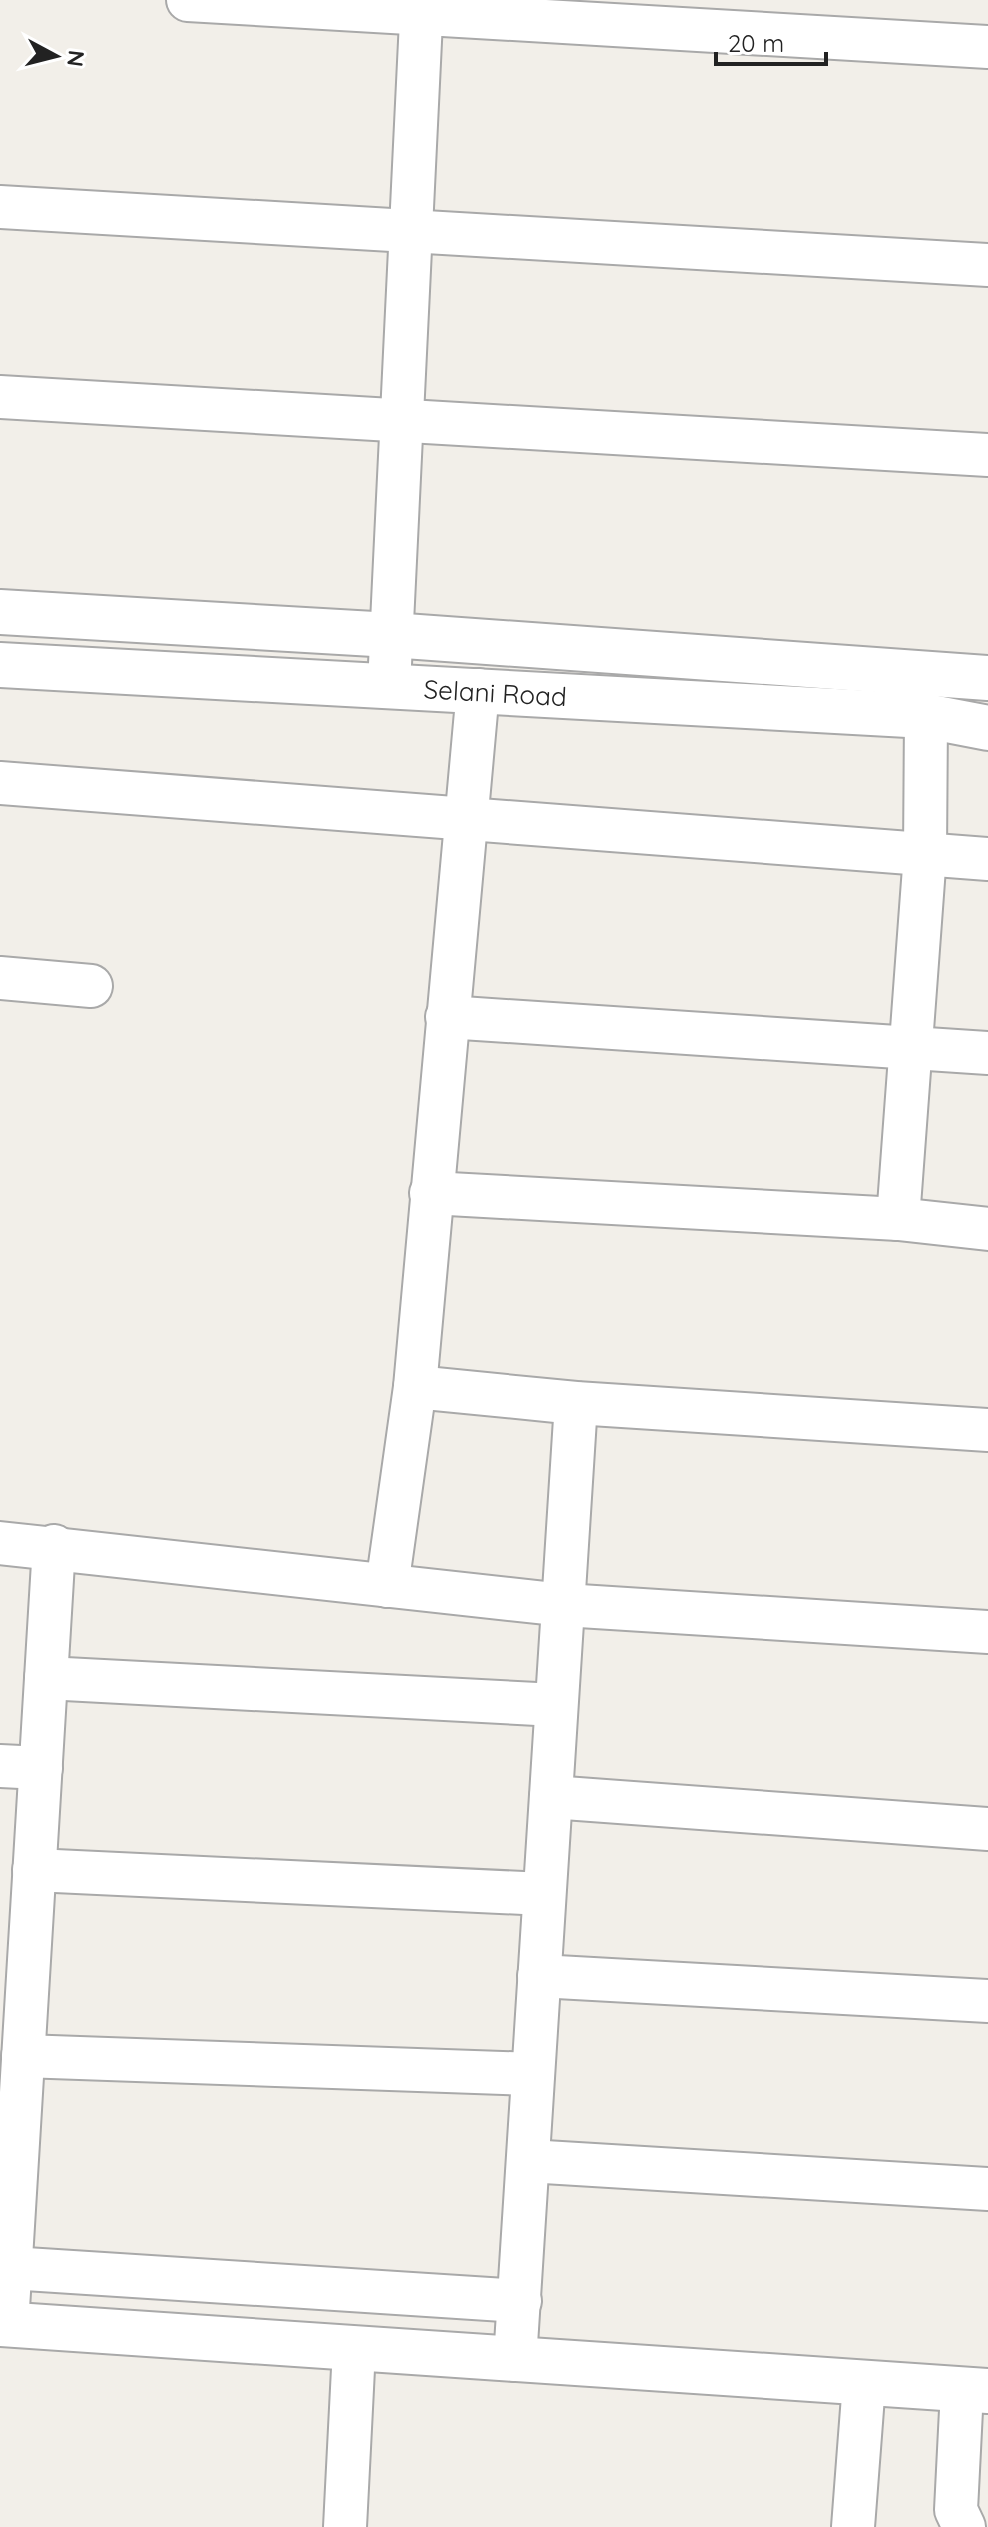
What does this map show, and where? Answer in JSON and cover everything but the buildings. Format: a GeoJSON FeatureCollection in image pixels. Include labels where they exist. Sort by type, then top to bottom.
{"type":"FeatureCollection","features":[{"type":"Feature","properties":{"kind":"street"},"geometry":{"type":"LineString","coordinates":[[188,0],[554,11],[988,47]]}},
{"type":"Feature","properties":{"kind":"street"},"geometry":{"type":"LineString","coordinates":[[389,685],[422,7]]}},
{"type":"Feature","properties":{"kind":"street"},"geometry":{"type":"LineString","coordinates":[[0,207],[988,265]]}},
{"type":"Feature","properties":{"kind":"street"},"geometry":{"type":"LineString","coordinates":[[0,397],[988,455]]}},
{"type":"Feature","properties":{"kind":"street","name":"Selani Road"},"geometry":{"type":"LineString","coordinates":[[0,612],[391,635],[988,678]]}},
{"type":"Feature","properties":{"kind":"street","name":"Selani Road"},"geometry":{"type":"LineString","coordinates":[[0,665],[478,690],[670,705],[926,716],[988,728]]}},
{"type":"Feature","properties":{"kind":"street"},"geometry":{"type":"LineString","coordinates":[[387,1586],[415,1387],[478,690]]}},
{"type":"Feature","properties":{"kind":"street"},"geometry":{"type":"LineString","coordinates":[[898,1219],[925,854],[926,716]]}},
{"type":"Feature","properties":{"kind":"street"},"geometry":{"type":"LineString","coordinates":[[0,783],[988,859]]}},
{"type":"Feature","properties":{"kind":"street"},"geometry":{"type":"LineString","coordinates":[[0,978],[91,986]]}},
{"type":"Feature","properties":{"kind":"street"},"geometry":{"type":"LineString","coordinates":[[447,1017],[988,1053]]}},
{"type":"Feature","properties":{"kind":"street"},"geometry":{"type":"LineString","coordinates":[[431,1193],[898,1219],[988,1229]]}},
{"type":"Feature","properties":{"kind":"street"},"geometry":{"type":"LineString","coordinates":[[415,1387],[576,1403],[988,1430]]}},
{"type":"Feature","properties":{"kind":"street"},"geometry":{"type":"LineString","coordinates":[[515,2360],[576,1403]]}},
{"type":"Feature","properties":{"kind":"street"},"geometry":{"type":"LineString","coordinates":[[0,1543],[54,1546],[564,1605],[988,1632]]}},
{"type":"Feature","properties":{"kind":"street"},"geometry":{"type":"LineString","coordinates":[[54,1546],[46,1678],[20,1767],[34,1870],[15,1947],[23,2056],[9,2137],[10,2268],[3,2325],[975,2390],[956,2510],[964,2527]]}},
{"type":"Feature","properties":{"kind":"street"},"geometry":{"type":"LineString","coordinates":[[46,1678],[556,1705]]}},
{"type":"Feature","properties":{"kind":"street"},"geometry":{"type":"LineString","coordinates":[[551,1797],[988,1829]]}},
{"type":"Feature","properties":{"kind":"street"},"geometry":{"type":"LineString","coordinates":[[34,1870],[544,1894]]}},
{"type":"Feature","properties":{"kind":"street"},"geometry":{"type":"LineString","coordinates":[[539,1976],[988,2001]]}},
{"type":"Feature","properties":{"kind":"street"},"geometry":{"type":"LineString","coordinates":[[23,2056],[533,2074]]}},
{"type":"Feature","properties":{"kind":"street"},"geometry":{"type":"LineString","coordinates":[[528,2161],[988,2189]]}},
{"type":"Feature","properties":{"kind":"street"},"geometry":{"type":"LineString","coordinates":[[10,2268],[520,2301]]}},
{"type":"Feature","properties":{"kind":"street"},"geometry":{"type":"LineString","coordinates":[[345,2527],[354,2349]]}},
{"type":"Feature","properties":{"kind":"street"},"geometry":{"type":"LineString","coordinates":[[853,2527],[864,2383]]}}]}
